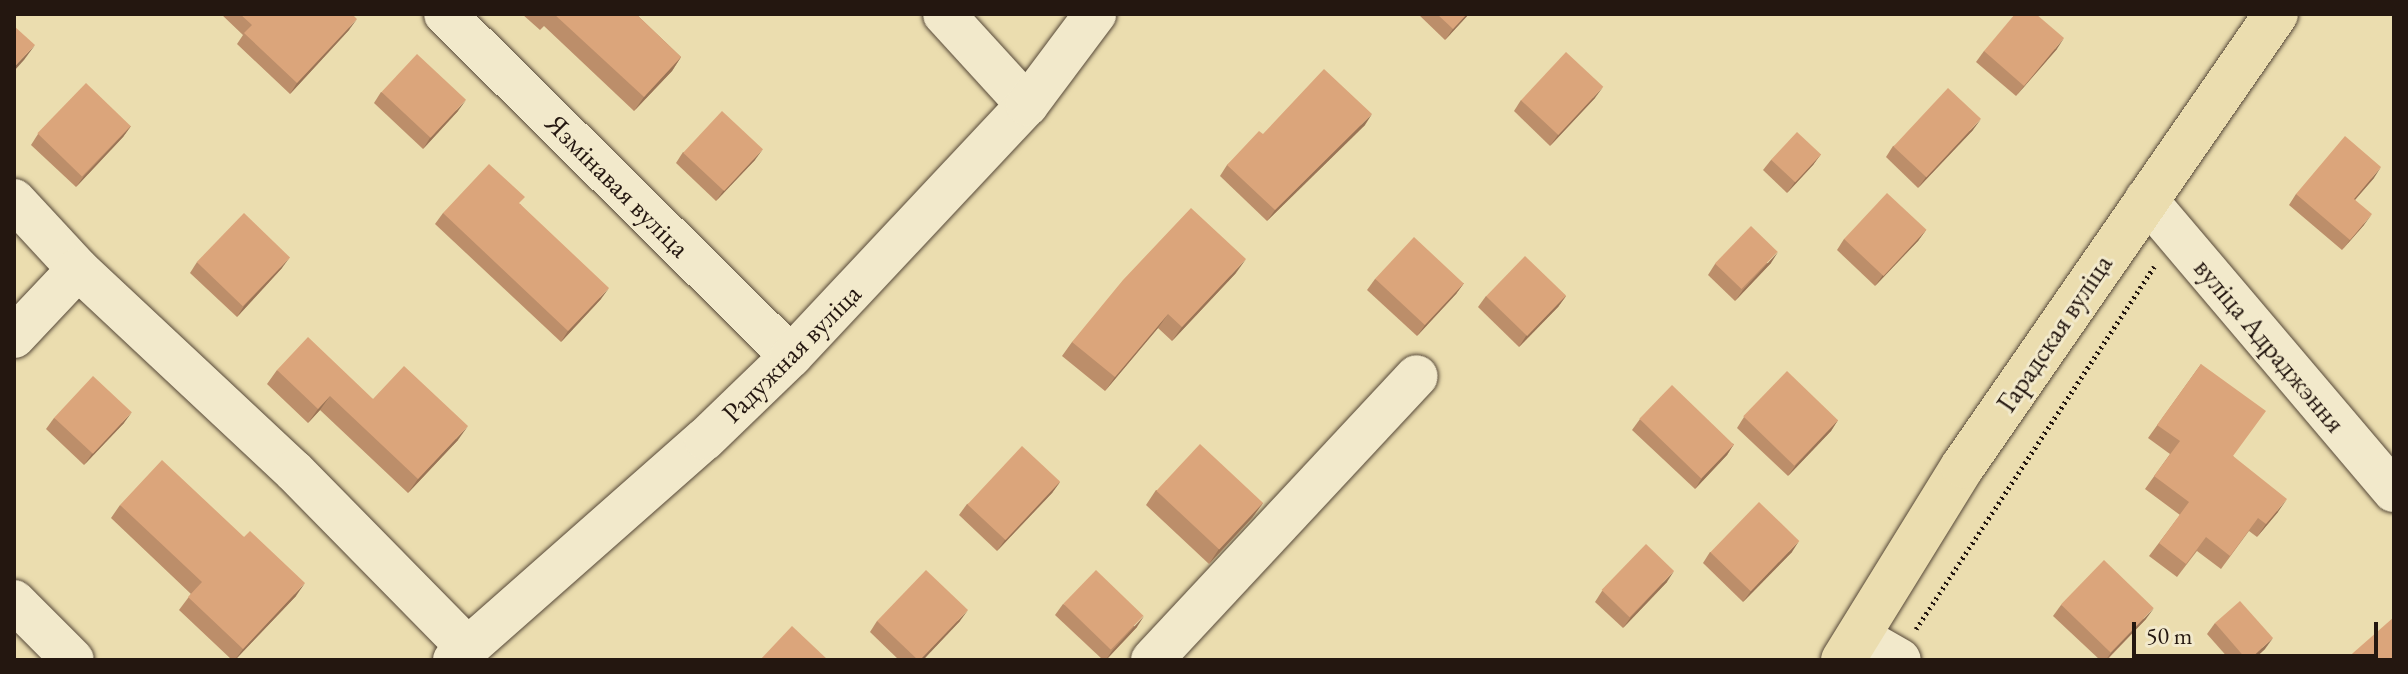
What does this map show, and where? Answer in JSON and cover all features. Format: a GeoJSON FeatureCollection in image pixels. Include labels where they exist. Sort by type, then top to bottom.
{"type":"FeatureCollection","features":[{"type":"Feature","properties":{"kind":"main road","name":"Гарадская вуліца"},"geometry":{"type":"LineString","coordinates":[[1850,648],[1963,466],[2274,15]]}},
{"type":"Feature","properties":{"kind":"street","name":"Язмінавая вуліца"},"geometry":{"type":"LineString","coordinates":[[445,14],[791,356]]}},
{"type":"Feature","properties":{"kind":"street"},"geometry":{"type":"LineString","coordinates":[[944,14],[1027,105]]}},
{"type":"Feature","properties":{"kind":"street","name":"Радужная вуліца"},"geometry":{"type":"LineString","coordinates":[[460,654],[705,439],[791,356],[1027,105],[1095,14]]}},
{"type":"Feature","properties":{"kind":"street","name":"вуліца Адраджэння"},"geometry":{"type":"LineString","coordinates":[[2146,199],[2394,491]]}},
{"type":"Feature","properties":{"kind":"street"},"geometry":{"type":"LineString","coordinates":[[14,200],[78,269],[294,471],[460,654]]}},
{"type":"Feature","properties":{"kind":"street"},"geometry":{"type":"LineString","coordinates":[[14,337],[78,269]]}},
{"type":"Feature","properties":{"kind":"street"},"geometry":{"type":"LineString","coordinates":[[1152,660],[1417,376]]}},
{"type":"Feature","properties":{"kind":"street"},"geometry":{"type":"LineString","coordinates":[[14,601],[73,660]]}},
{"type":"Feature","properties":{"kind":"street"},"geometry":{"type":"LineString","coordinates":[[1850,648],[1900,660]]}},
{"type":"Feature","properties":{"kind":"building"},"geometry":{"type":"Polygon","coordinates":[[[240,14],[352,14],[357,19],[297,83],[244,33],[252,25],[240,14]]]}},
{"type":"Feature","properties":{"kind":"building"},"geometry":{"type":"Polygon","coordinates":[[[554,14],[636,14],[681,57],[644,97],[554,14]]]}},
{"type":"Feature","properties":{"kind":"building"},"geometry":{"type":"Polygon","coordinates":[[[1437,14],[1467,14],[1453,29],[1437,14]]]}},
{"type":"Feature","properties":{"kind":"building"},"geometry":{"type":"Polygon","coordinates":[[[2015,14],[2036,14],[2064,38],[2024,86],[1984,51],[2015,14]]]}},
{"type":"Feature","properties":{"kind":"building"},"geometry":{"type":"Polygon","coordinates":[[[14,26],[35,45],[14,67],[14,26]]]}},
{"type":"Feature","properties":{"kind":"building"},"geometry":{"type":"Polygon","coordinates":[[[1566,52],[1603,87],[1558,135],[1521,100],[1566,52]]]}},
{"type":"Feature","properties":{"kind":"building"},"geometry":{"type":"Polygon","coordinates":[[[417,54],[466,100],[431,138],[382,92],[417,54]]]}},
{"type":"Feature","properties":{"kind":"building"},"geometry":{"type":"Polygon","coordinates":[[[1324,69],[1372,114],[1275,210],[1227,165],[1259,131],[1263,134],[1324,69]]]}},
{"type":"Feature","properties":{"kind":"building"},"geometry":{"type":"Polygon","coordinates":[[[86,83],[131,126],[82,176],[37,133],[86,83]]]}},
{"type":"Feature","properties":{"kind":"building"},"geometry":{"type":"Polygon","coordinates":[[[1948,88],[1981,119],[1926,177],[1893,147],[1948,88]]]}},
{"type":"Feature","properties":{"kind":"building"},"geometry":{"type":"Polygon","coordinates":[[[722,111],[763,149],[724,191],[683,153],[722,111]]]}},
{"type":"Feature","properties":{"kind":"building"},"geometry":{"type":"Polygon","coordinates":[[[1797,132],[1821,155],[1795,182],[1771,160],[1797,132]]]}},
{"type":"Feature","properties":{"kind":"building"},"geometry":{"type":"Polygon","coordinates":[[[2345,136],[2381,167],[2354,199],[2372,214],[2350,240],[2296,194],[2345,136]]]}},
{"type":"Feature","properties":{"kind":"building"},"geometry":{"type":"Polygon","coordinates":[[[489,164],[525,197],[519,203],[609,288],[568,331],[443,213],[489,164]]]}},
{"type":"Feature","properties":{"kind":"building"},"geometry":{"type":"Polygon","coordinates":[[[1887,193],[1926,230],[1884,276],[1844,239],[1887,193]]]}},
{"type":"Feature","properties":{"kind":"building"},"geometry":{"type":"Polygon","coordinates":[[[1191,208],[1246,259],[1182,327],[1168,314],[1115,377],[1072,342],[1123,280],[1191,208]]]}},
{"type":"Feature","properties":{"kind":"building"},"geometry":{"type":"Polygon","coordinates":[[[244,213],[290,257],[243,306],[197,262],[244,213]]]}},
{"type":"Feature","properties":{"kind":"building"},"geometry":{"type":"Polygon","coordinates":[[[1751,226],[1778,252],[1741,289],[1715,263],[1751,226]]]}},
{"type":"Feature","properties":{"kind":"building"},"geometry":{"type":"Polygon","coordinates":[[[1414,237],[1464,283],[1425,325],[1375,279],[1414,237]]]}},
{"type":"Feature","properties":{"kind":"building"},"geometry":{"type":"Polygon","coordinates":[[[1525,256],[1566,296],[1527,336],[1486,296],[1525,256]]]}},
{"type":"Feature","properties":{"kind":"building"},"geometry":{"type":"Polygon","coordinates":[[[308,337],[373,399],[404,366],[468,426],[418,479],[330,396],[318,409],[277,370],[308,337]]]}},
{"type":"Feature","properties":{"kind":"building"},"geometry":{"type":"Polygon","coordinates":[[[2201,364],[2266,411],[2233,456],[2287,499],[2266,524],[2258,518],[2230,556],[2206,537],[2186,564],[2159,543],[2189,502],[2154,476],[2180,441],[2157,425],[2201,364]]]}},
{"type":"Feature","properties":{"kind":"building"},"geometry":{"type":"Polygon","coordinates":[[[1787,371],[1838,420],[1794,466],[1743,416],[1787,371]]]}},
{"type":"Feature","properties":{"kind":"building"},"geometry":{"type":"Polygon","coordinates":[[[93,376],[132,412],[93,454],[54,418],[93,376]]]}},
{"type":"Feature","properties":{"kind":"building"},"geometry":{"type":"Polygon","coordinates":[[[1672,385],[1734,445],[1701,479],[1639,419],[1672,385]]]}},
{"type":"Feature","properties":{"kind":"building"},"geometry":{"type":"Polygon","coordinates":[[[1200,444],[1263,503],[1219,549],[1156,491],[1200,444]]]}},
{"type":"Feature","properties":{"kind":"building"},"geometry":{"type":"Polygon","coordinates":[[[1022,446],[1060,481],[1005,540],[967,505],[1022,446]]]}},
{"type":"Feature","properties":{"kind":"building"},"geometry":{"type":"Polygon","coordinates":[[[162,460],[244,537],[250,531],[305,583],[243,649],[188,597],[202,582],[120,505],[162,460]]]}},
{"type":"Feature","properties":{"kind":"building"},"geometry":{"type":"Polygon","coordinates":[[[1759,502],[1799,541],[1751,591],[1710,552],[1759,502]]]}},
{"type":"Feature","properties":{"kind":"building"},"geometry":{"type":"Polygon","coordinates":[[[1646,544],[1674,571],[1630,617],[1602,590],[1646,544]]]}},
{"type":"Feature","properties":{"kind":"building"},"geometry":{"type":"Polygon","coordinates":[[[2104,560],[2154,608],[2111,653],[2061,605],[2104,560]]]}},
{"type":"Feature","properties":{"kind":"building"},"geometry":{"type":"Polygon","coordinates":[[[926,570],[968,610],[918,660],[877,621],[926,570]]]}},
{"type":"Feature","properties":{"kind":"building"},"geometry":{"type":"Polygon","coordinates":[[[1096,570],[1143,616],[1111,650],[1063,604],[1096,570]]]}},
{"type":"Feature","properties":{"kind":"building"},"geometry":{"type":"Polygon","coordinates":[[[2240,601],[2273,638],[2249,660],[2215,623],[2240,601]]]}},
{"type":"Feature","properties":{"kind":"building"},"geometry":{"type":"Polygon","coordinates":[[[2394,617],[2394,660],[2345,660],[2394,617]]]}},
{"type":"Feature","properties":{"kind":"building"},"geometry":{"type":"Polygon","coordinates":[[[792,626],[828,660],[760,660],[792,626]]]}}]}
